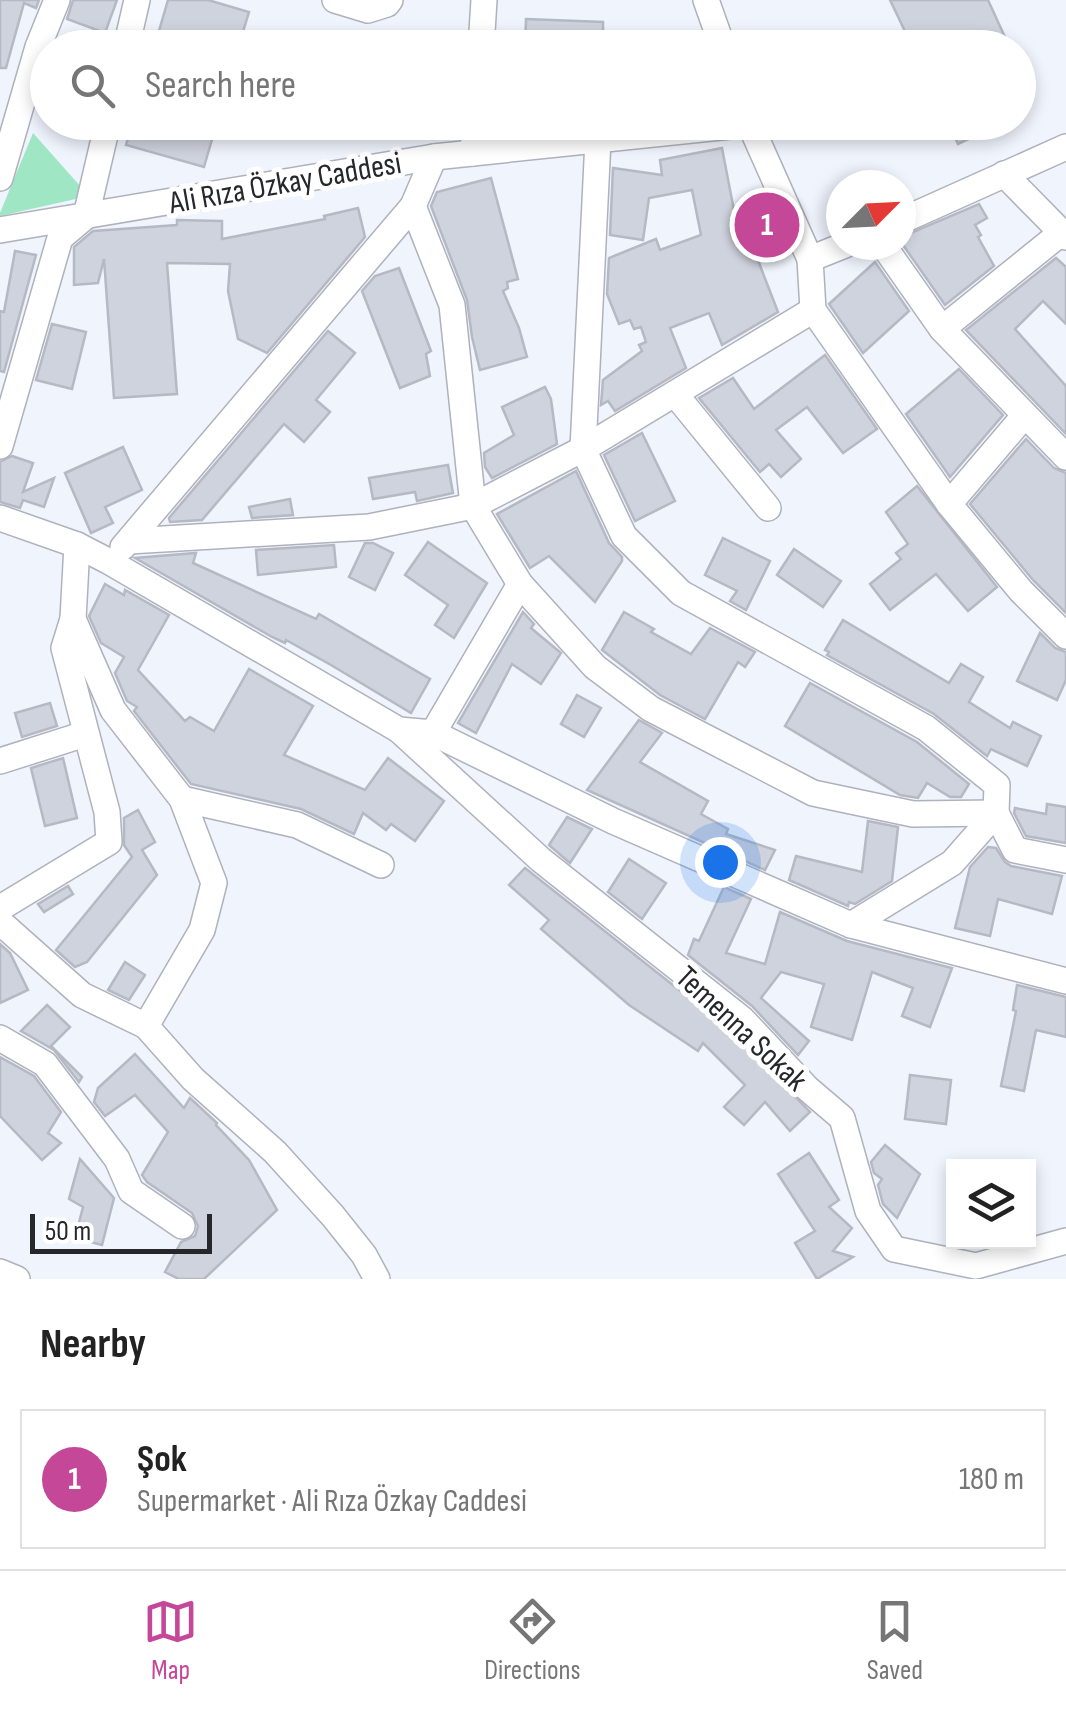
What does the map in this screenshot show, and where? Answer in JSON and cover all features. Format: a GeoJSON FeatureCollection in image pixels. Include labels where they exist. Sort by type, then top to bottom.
{"type":"FeatureCollection","features":[{"type":"Feature","properties":{"kind":"street"},"geometry":{"type":"LineString","coordinates":[[45,30],[58,0]]}},
{"type":"Feature","properties":{"kind":"street"},"geometry":{"type":"LineString","coordinates":[[130,30],[137,0]]}},
{"type":"Feature","properties":{"kind":"street"},"geometry":{"type":"LineString","coordinates":[[335,0],[368,10],[390,0]]}},
{"type":"Feature","properties":{"kind":"street"},"geometry":{"type":"LineString","coordinates":[[482,30],[484,0]]}},
{"type":"Feature","properties":{"kind":"street"},"geometry":{"type":"LineString","coordinates":[[706,0],[717,30]]}},
{"type":"Feature","properties":{"kind":"street"},"geometry":{"type":"LineString","coordinates":[[0,178],[9,109],[30,64]]}},
{"type":"Feature","properties":{"kind":"street"},"geometry":{"type":"LineString","coordinates":[[0,446],[60,238],[86,216],[104,140]]}},
{"type":"Feature","properties":{"kind":"street"},"geometry":{"type":"LineString","coordinates":[[473,154],[474,140]]}},
{"type":"Feature","properties":{"kind":"street"},"geometry":{"type":"LineString","coordinates":[[598,140],[583,449],[624,536],[681,593],[926,728],[997,785],[996,813],[1015,850],[1066,860]]}},
{"type":"Feature","properties":{"kind":"street","name":"Ali Rıza Özkay Caddesi"},"geometry":{"type":"LineString","coordinates":[[0,230],[434,158],[598,140]]}},
{"type":"Feature","properties":{"kind":"street"},"geometry":{"type":"LineString","coordinates":[[757,140],[810,260],[814,310],[949,504],[1022,591],[1066,636]]}},
{"type":"Feature","properties":{"kind":"street"},"geometry":{"type":"LineString","coordinates":[[916,214],[1066,147]]}},
{"type":"Feature","properties":{"kind":"street"},"geometry":{"type":"LineString","coordinates":[[108,560],[130,541],[413,206],[434,158]]}},
{"type":"Feature","properties":{"kind":"street"},"geometry":{"type":"LineString","coordinates":[[942,328],[1064,235],[1004,174]]}},
{"type":"Feature","properties":{"kind":"street"},"geometry":{"type":"LineString","coordinates":[[413,206],[452,304],[473,506],[520,584],[595,667],[651,710],[813,793],[914,814],[996,813]]}},
{"type":"Feature","properties":{"kind":"street"},"geometry":{"type":"LineString","coordinates":[[810,260],[826,253]]}},
{"type":"Feature","properties":{"kind":"street"},"geometry":{"type":"LineString","coordinates":[[894,260],[942,328],[1066,457]]}},
{"type":"Feature","properties":{"kind":"street"},"geometry":{"type":"LineString","coordinates":[[130,541],[368,527],[473,506],[583,449],[814,310]]}},
{"type":"Feature","properties":{"kind":"street"},"geometry":{"type":"LineString","coordinates":[[675,394],[768,508]]}},
{"type":"Feature","properties":{"kind":"street"},"geometry":{"type":"LineString","coordinates":[[949,504],[1024,416]]}},
{"type":"Feature","properties":{"kind":"street"},"geometry":{"type":"LineString","coordinates":[[0,518],[77,544],[108,560],[399,730],[433,733],[614,822],[851,925],[1066,981]]}},
{"type":"Feature","properties":{"kind":"street"},"geometry":{"type":"LineString","coordinates":[[0,908],[109,842],[107,812],[64,648],[72,619],[77,544]]}},
{"type":"Feature","properties":{"kind":"street"},"geometry":{"type":"LineString","coordinates":[[433,733],[520,584]]}},
{"type":"Feature","properties":{"kind":"street"},"geometry":{"type":"LineString","coordinates":[[72,619],[113,710],[182,798],[214,883],[202,930],[146,1026]]}},
{"type":"Feature","properties":{"kind":"street","name":"Temenna Sokak"},"geometry":{"type":"LineString","coordinates":[[399,730],[541,860],[742,1019],[808,1089],[842,1118],[868,1210],[894,1249],[976,1266],[1066,1241]]}},
{"type":"Feature","properties":{"kind":"street"},"geometry":{"type":"LineString","coordinates":[[0,761],[84,734]]}},
{"type":"Feature","properties":{"kind":"street"},"geometry":{"type":"LineString","coordinates":[[182,798],[296,825],[381,865]]}},
{"type":"Feature","properties":{"kind":"street"},"geometry":{"type":"LineString","coordinates":[[851,925],[952,862],[996,813]]}},
{"type":"Feature","properties":{"kind":"street"},"geometry":{"type":"LineString","coordinates":[[0,922],[82,994],[146,1026],[194,1079],[275,1152],[344,1229],[376,1279]]}},
{"type":"Feature","properties":{"kind":"street"},"geometry":{"type":"LineString","coordinates":[[0,1038],[45,1064],[117,1159],[131,1191],[182,1226]]}},
{"type":"Feature","properties":{"kind":"street"},"geometry":{"type":"LineString","coordinates":[[0,1272],[18,1279]]}},
{"type":"Feature","properties":{"kind":"green space"},"geometry":{"type":"Polygon","coordinates":[[[30,140],[39,140],[89,196],[0,216],[30,140]]]}},
{"type":"Feature","properties":{"kind":"building"},"geometry":{"type":"Polygon","coordinates":[[[0,0],[39,0],[36,8],[24,3],[6,68],[0,68],[0,0]]]}},
{"type":"Feature","properties":{"kind":"building"},"geometry":{"type":"Polygon","coordinates":[[[73,0],[117,0],[106,30],[67,19],[73,0]]]}},
{"type":"Feature","properties":{"kind":"building"},"geometry":{"type":"Polygon","coordinates":[[[168,0],[208,0],[249,12],[244,30],[159,30],[168,0]]]}},
{"type":"Feature","properties":{"kind":"building"},"geometry":{"type":"Polygon","coordinates":[[[890,0],[988,0],[1002,30],[904,30],[890,0]]]}},
{"type":"Feature","properties":{"kind":"building"},"geometry":{"type":"Polygon","coordinates":[[[526,19],[603,22],[603,30],[526,30],[526,19]]]}},
{"type":"Feature","properties":{"kind":"building"},"geometry":{"type":"Polygon","coordinates":[[[128,140],[212,140],[204,167],[126,145],[128,140]]]}},
{"type":"Feature","properties":{"kind":"building"},"geometry":{"type":"Polygon","coordinates":[[[722,148],[736,221],[742,219],[778,312],[722,345],[709,313],[670,328],[686,368],[615,411],[608,401],[601,405],[603,380],[642,351],[639,345],[646,342],[641,327],[634,329],[630,320],[619,324],[607,294],[609,258],[656,239],[660,250],[701,235],[692,190],[649,198],[643,240],[610,235],[613,168],[662,175],[660,160],[722,148]]]}},
{"type":"Feature","properties":{"kind":"building"},"geometry":{"type":"Polygon","coordinates":[[[491,178],[518,279],[507,282],[508,288],[503,291],[527,357],[480,370],[467,300],[431,206],[437,192],[491,178]]]}},
{"type":"Feature","properties":{"kind":"building"},"geometry":{"type":"Polygon","coordinates":[[[979,204],[987,218],[975,225],[994,266],[945,305],[914,260],[916,231],[979,204]]]}},
{"type":"Feature","properties":{"kind":"building"},"geometry":{"type":"Polygon","coordinates":[[[358,208],[365,237],[267,353],[238,339],[228,291],[230,264],[167,263],[177,394],[114,398],[104,259],[98,283],[74,285],[74,247],[93,231],[177,225],[177,220],[222,221],[222,239],[325,219],[324,216],[358,208]]]}},
{"type":"Feature","properties":{"kind":"building"},"geometry":{"type":"Polygon","coordinates":[[[15,251],[36,255],[4,372],[0,371],[0,311],[4,312],[15,251]]]}},
{"type":"Feature","properties":{"kind":"building"},"geometry":{"type":"Polygon","coordinates":[[[1056,258],[1066,267],[1066,324],[1043,301],[1015,329],[1066,386],[1066,434],[966,330],[1056,258]]]}},
{"type":"Feature","properties":{"kind":"building"},"geometry":{"type":"Polygon","coordinates":[[[875,262],[909,311],[863,353],[829,304],[875,262]]]}},
{"type":"Feature","properties":{"kind":"building"},"geometry":{"type":"Polygon","coordinates":[[[399,268],[431,351],[426,354],[430,376],[400,388],[362,291],[375,276],[399,268]]]}},
{"type":"Feature","properties":{"kind":"building"},"geometry":{"type":"Polygon","coordinates":[[[52,324],[86,332],[72,389],[36,380],[52,324]]]}},
{"type":"Feature","properties":{"kind":"building"},"geometry":{"type":"Polygon","coordinates":[[[328,331],[355,353],[316,400],[330,412],[304,442],[284,424],[202,520],[170,522],[169,518],[328,331]]]}},
{"type":"Feature","properties":{"kind":"building"},"geometry":{"type":"Polygon","coordinates":[[[825,355],[877,429],[843,453],[807,407],[776,430],[801,459],[781,477],[769,464],[760,472],[699,398],[733,378],[754,409],[825,355]]]}},
{"type":"Feature","properties":{"kind":"building"},"geometry":{"type":"Polygon","coordinates":[[[959,369],[1003,415],[950,477],[906,414],[959,369]]]}},
{"type":"Feature","properties":{"kind":"building"},"geometry":{"type":"Polygon","coordinates":[[[545,387],[551,399],[557,444],[492,478],[485,467],[484,453],[514,435],[502,407],[545,387]]]}},
{"type":"Feature","properties":{"kind":"building"},"geometry":{"type":"Polygon","coordinates":[[[642,433],[675,501],[635,521],[604,455],[642,433]]]}},
{"type":"Feature","properties":{"kind":"building"},"geometry":{"type":"Polygon","coordinates":[[[1026,439],[1054,468],[1066,473],[1066,613],[970,504],[1026,439]]]}},
{"type":"Feature","properties":{"kind":"building"},"geometry":{"type":"Polygon","coordinates":[[[123,447],[142,490],[105,507],[113,523],[91,533],[65,473],[123,447]]]}},
{"type":"Feature","properties":{"kind":"building"},"geometry":{"type":"Polygon","coordinates":[[[12,456],[33,463],[23,492],[54,478],[44,507],[23,500],[20,508],[0,502],[0,462],[12,456]]]}},
{"type":"Feature","properties":{"kind":"building"},"geometry":{"type":"Polygon","coordinates":[[[448,465],[453,493],[417,501],[415,492],[373,499],[369,478],[448,465]]]}},
{"type":"Feature","properties":{"kind":"building"},"geometry":{"type":"Polygon","coordinates":[[[576,471],[609,543],[622,557],[595,602],[549,556],[530,568],[497,514],[576,471]]]}},
{"type":"Feature","properties":{"kind":"building"},"geometry":{"type":"Polygon","coordinates":[[[917,486],[997,587],[968,611],[936,574],[890,610],[870,584],[901,559],[896,553],[908,544],[886,512],[917,486]]]}},
{"type":"Feature","properties":{"kind":"building"},"geometry":{"type":"Polygon","coordinates":[[[290,499],[293,515],[252,518],[249,507],[290,499]]]}},
{"type":"Feature","properties":{"kind":"building"},"geometry":{"type":"Polygon","coordinates":[[[723,538],[770,561],[746,610],[730,601],[737,591],[705,575],[723,538]]]}},
{"type":"Feature","properties":{"kind":"building"},"geometry":{"type":"Polygon","coordinates":[[[428,542],[487,583],[454,638],[435,625],[448,605],[405,575],[428,542]]]}},
{"type":"Feature","properties":{"kind":"building"},"geometry":{"type":"Polygon","coordinates":[[[365,543],[393,553],[375,590],[349,577],[365,543]]]}},
{"type":"Feature","properties":{"kind":"building"},"geometry":{"type":"Polygon","coordinates":[[[334,545],[336,567],[258,575],[256,550],[334,545]]]}},
{"type":"Feature","properties":{"kind":"building"},"geometry":{"type":"Polygon","coordinates":[[[794,549],[841,581],[823,607],[777,575],[794,549]]]}},
{"type":"Feature","properties":{"kind":"building"},"geometry":{"type":"Polygon","coordinates":[[[196,553],[193,563],[316,619],[319,614],[430,679],[411,713],[135,558],[196,553]]]}},
{"type":"Feature","properties":{"kind":"building"},"geometry":{"type":"Polygon","coordinates":[[[105,584],[124,595],[125,590],[169,615],[138,670],[185,721],[190,717],[214,731],[249,669],[313,706],[284,755],[365,790],[388,758],[444,801],[415,841],[391,824],[386,830],[363,813],[354,834],[301,809],[191,784],[134,711],[137,707],[127,701],[115,673],[124,657],[101,643],[89,616],[105,584]]]}},
{"type":"Feature","properties":{"kind":"building"},"geometry":{"type":"Polygon","coordinates":[[[523,612],[534,624],[531,628],[561,653],[541,684],[512,664],[476,733],[458,723],[523,612]]]}},
{"type":"Feature","properties":{"kind":"building"},"geometry":{"type":"Polygon","coordinates":[[[624,612],[691,654],[710,628],[755,652],[745,667],[738,662],[705,719],[660,695],[602,650],[624,612]]]}},
{"type":"Feature","properties":{"kind":"building"},"geometry":{"type":"Polygon","coordinates":[[[843,620],[949,683],[961,664],[983,677],[969,702],[1010,728],[1013,722],[1041,736],[1027,766],[991,749],[987,756],[934,714],[827,655],[825,650],[843,620]]]}},
{"type":"Feature","properties":{"kind":"building"},"geometry":{"type":"Polygon","coordinates":[[[1040,633],[1055,648],[1066,652],[1066,680],[1057,700],[1017,681],[1040,633]]]}},
{"type":"Feature","properties":{"kind":"building"},"geometry":{"type":"Polygon","coordinates":[[[810,683],[917,742],[969,784],[961,797],[950,797],[927,783],[918,798],[900,795],[785,726],[810,683]]]}},
{"type":"Feature","properties":{"kind":"building"},"geometry":{"type":"Polygon","coordinates":[[[577,695],[601,708],[584,737],[561,724],[577,695]]]}},
{"type":"Feature","properties":{"kind":"building"},"geometry":{"type":"Polygon","coordinates":[[[50,703],[57,726],[22,737],[15,713],[50,703]]]}},
{"type":"Feature","properties":{"kind":"building"},"geometry":{"type":"Polygon","coordinates":[[[639,720],[662,733],[640,762],[708,801],[701,814],[728,829],[726,834],[775,850],[765,870],[587,790],[639,720]]]}},
{"type":"Feature","properties":{"kind":"building"},"geometry":{"type":"Polygon","coordinates":[[[63,758],[77,818],[45,826],[31,768],[63,758]]]}},
{"type":"Feature","properties":{"kind":"building"},"geometry":{"type":"Polygon","coordinates":[[[1047,804],[1066,807],[1066,843],[1026,836],[1014,813],[1015,808],[1046,814],[1047,804]]]}},
{"type":"Feature","properties":{"kind":"building"},"geometry":{"type":"Polygon","coordinates":[[[138,810],[155,842],[142,850],[157,875],[87,962],[75,967],[56,950],[132,857],[124,845],[124,818],[138,810]]]}},
{"type":"Feature","properties":{"kind":"building"},"geometry":{"type":"Polygon","coordinates":[[[567,817],[592,829],[570,863],[549,845],[567,817]]]}},
{"type":"Feature","properties":{"kind":"building"},"geometry":{"type":"Polygon","coordinates":[[[868,821],[898,827],[892,881],[848,906],[789,880],[796,856],[862,872],[868,821]]]}},
{"type":"Feature","properties":{"kind":"building"},"geometry":{"type":"Polygon","coordinates":[[[988,847],[996,848],[1011,866],[1062,876],[1052,914],[998,899],[990,936],[955,928],[970,867],[988,847]]]}},
{"type":"Feature","properties":{"kind":"building"},"geometry":{"type":"Polygon","coordinates":[[[629,859],[666,883],[642,919],[608,892],[629,859]]]}},
{"type":"Feature","properties":{"kind":"building"},"geometry":{"type":"Polygon","coordinates":[[[525,868],[731,1031],[810,1112],[790,1131],[765,1102],[744,1125],[724,1107],[745,1085],[703,1043],[698,1051],[629,1005],[541,929],[549,920],[509,885],[525,868]]]}},
{"type":"Feature","properties":{"kind":"building"},"geometry":{"type":"Polygon","coordinates":[[[68,886],[73,894],[44,912],[38,904],[68,886]]]}},
{"type":"Feature","properties":{"kind":"building"},"geometry":{"type":"Polygon","coordinates":[[[724,887],[751,899],[726,953],[765,964],[780,912],[847,941],[952,968],[930,1027],[902,1016],[913,988],[872,972],[852,1040],[811,1027],[824,984],[781,972],[761,998],[809,1041],[798,1055],[752,1006],[688,955],[694,939],[699,941],[724,887]]]}},
{"type":"Feature","properties":{"kind":"building"},"geometry":{"type":"Polygon","coordinates":[[[0,944],[10,953],[28,990],[0,1003],[0,944]]]}},
{"type":"Feature","properties":{"kind":"building"},"geometry":{"type":"Polygon","coordinates":[[[125,962],[145,975],[129,1000],[108,990],[125,962]]]}},
{"type":"Feature","properties":{"kind":"building"},"geometry":{"type":"Polygon","coordinates":[[[1017,985],[1066,997],[1066,1037],[1036,1030],[1024,1091],[1001,1086],[1016,1011],[1013,1010],[1017,985]]]}},
{"type":"Feature","properties":{"kind":"building"},"geometry":{"type":"Polygon","coordinates":[[[47,1005],[70,1027],[51,1046],[82,1077],[79,1082],[54,1050],[21,1031],[47,1005]]]}},
{"type":"Feature","properties":{"kind":"building"},"geometry":{"type":"Polygon","coordinates":[[[135,1054],[184,1108],[190,1098],[217,1123],[249,1160],[277,1210],[204,1279],[179,1279],[165,1272],[181,1242],[195,1236],[198,1226],[192,1213],[142,1175],[168,1132],[135,1095],[105,1116],[94,1102],[98,1088],[135,1054]]]}},
{"type":"Feature","properties":{"kind":"building"},"geometry":{"type":"Polygon","coordinates":[[[0,1057],[34,1076],[61,1112],[48,1133],[61,1143],[42,1160],[0,1116],[0,1057]]]}},
{"type":"Feature","properties":{"kind":"building"},"geometry":{"type":"Polygon","coordinates":[[[910,1075],[951,1080],[946,1124],[905,1119],[910,1075]]]}},
{"type":"Feature","properties":{"kind":"building"},"geometry":{"type":"Polygon","coordinates":[[[885,1145],[920,1174],[897,1218],[883,1204],[878,1185],[882,1179],[874,1173],[871,1162],[885,1145]]]}},
{"type":"Feature","properties":{"kind":"building"},"geometry":{"type":"Polygon","coordinates":[[[809,1153],[839,1200],[829,1207],[852,1228],[833,1251],[853,1257],[817,1279],[795,1243],[815,1231],[778,1174],[809,1153]]]}},
{"type":"Feature","properties":{"kind":"building"},"geometry":{"type":"Polygon","coordinates":[[[80,1159],[114,1198],[102,1245],[75,1238],[83,1207],[69,1199],[80,1159]]]}},
{"type":"Feature","properties":{"kind":"place","name":"Şok"},"geometry":{"type":"Point","coordinates":[767,225]}}]}
